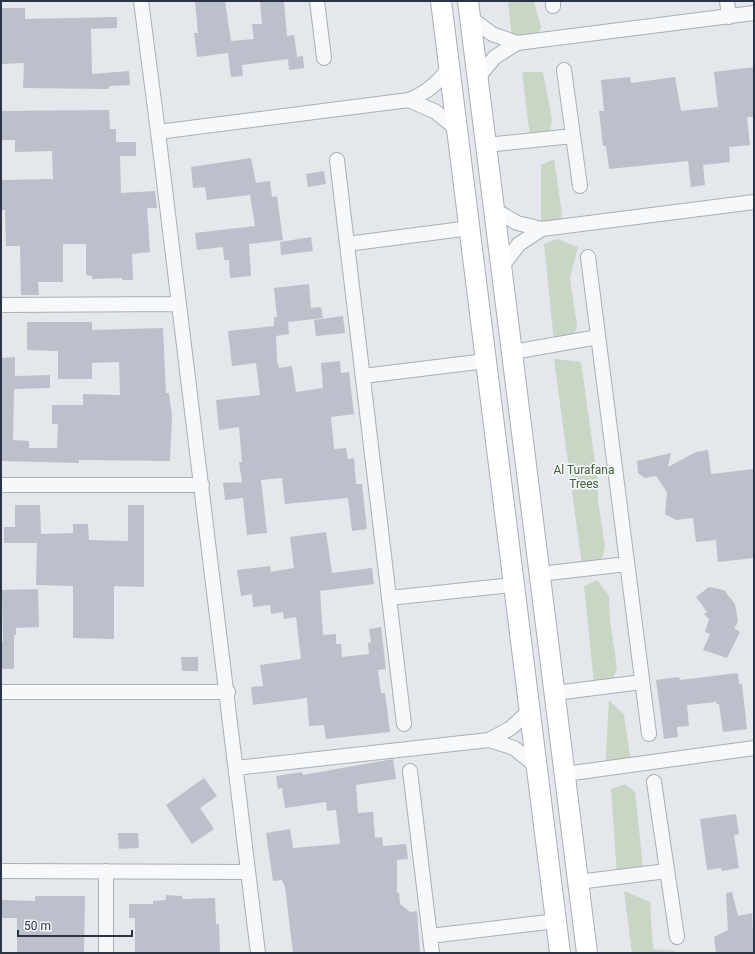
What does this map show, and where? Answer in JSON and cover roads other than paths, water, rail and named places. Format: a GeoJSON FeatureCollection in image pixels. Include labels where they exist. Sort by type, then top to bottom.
{"type":"FeatureCollection","features":[{"type":"Feature","properties":{"kind":"main road"},"geometry":{"type":"LineString","coordinates":[[441,1],[535,765],[560,953]]}},
{"type":"Feature","properties":{"kind":"main road"},"geometry":{"type":"LineString","coordinates":[[470,10],[587,953]]}},
{"type":"Feature","properties":{"kind":"main road"},"geometry":{"type":"LineString","coordinates":[[498,457],[507,453],[511,456],[523,506],[535,533]]}},
{"type":"Feature","properties":{"kind":"main road"},"geometry":{"type":"LineString","coordinates":[[535,765],[557,821],[564,823],[570,821]]}},
{"type":"Feature","properties":{"kind":"street"},"geometry":{"type":"LineString","coordinates":[[141,1],[228,692],[258,953]]}},
{"type":"Feature","properties":{"kind":"street"},"geometry":{"type":"LineString","coordinates":[[317,1],[324,58]]}},
{"type":"Feature","properties":{"kind":"street"},"geometry":{"type":"LineString","coordinates":[[727,1],[729,16]]}},
{"type":"Feature","properties":{"kind":"street"},"geometry":{"type":"LineString","coordinates":[[470,10],[492,34],[517,43]]}},
{"type":"Feature","properties":{"kind":"street"},"geometry":{"type":"LineString","coordinates":[[478,78],[495,57],[517,43],[754,13]]}},
{"type":"Feature","properties":{"kind":"street"},"geometry":{"type":"LineString","coordinates":[[158,132],[409,100],[432,87],[449,67]]}},
{"type":"Feature","properties":{"kind":"street"},"geometry":{"type":"LineString","coordinates":[[564,70],[580,186]]}},
{"type":"Feature","properties":{"kind":"street"},"geometry":{"type":"LineString","coordinates":[[409,100],[436,112],[458,130]]}},
{"type":"Feature","properties":{"kind":"street"},"geometry":{"type":"LineString","coordinates":[[486,145],[573,136]]}},
{"type":"Feature","properties":{"kind":"street"},"geometry":{"type":"LineString","coordinates":[[337,160],[404,724]]}},
{"type":"Feature","properties":{"kind":"street"},"geometry":{"type":"LineString","coordinates":[[495,210],[517,223],[542,230],[754,202]]}},
{"type":"Feature","properties":{"kind":"street"},"geometry":{"type":"LineString","coordinates":[[347,244],[470,228]]}},
{"type":"Feature","properties":{"kind":"street"},"geometry":{"type":"LineString","coordinates":[[502,266],[519,244],[542,230]]}},
{"type":"Feature","properties":{"kind":"street"},"geometry":{"type":"LineString","coordinates":[[588,257],[648,734]]}},
{"type":"Feature","properties":{"kind":"street"},"geometry":{"type":"LineString","coordinates":[[1,305],[178,304]]}},
{"type":"Feature","properties":{"kind":"street"},"geometry":{"type":"LineString","coordinates":[[513,352],[598,337]]}},
{"type":"Feature","properties":{"kind":"street"},"geometry":{"type":"LineString","coordinates":[[363,376],[486,361]]}},
{"type":"Feature","properties":{"kind":"street"},"geometry":{"type":"LineString","coordinates":[[1,485],[202,485]]}},
{"type":"Feature","properties":{"kind":"street"},"geometry":{"type":"LineString","coordinates":[[540,574],[627,564]]}},
{"type":"Feature","properties":{"kind":"street"},"geometry":{"type":"LineString","coordinates":[[389,598],[513,585]]}},
{"type":"Feature","properties":{"kind":"street"},"geometry":{"type":"LineString","coordinates":[[555,693],[642,682]]}},
{"type":"Feature","properties":{"kind":"street"},"geometry":{"type":"LineString","coordinates":[[1,692],[228,692]]}},
{"type":"Feature","properties":{"kind":"street"},"geometry":{"type":"LineString","coordinates":[[236,768],[489,740],[511,728],[529,711]]}},
{"type":"Feature","properties":{"kind":"street"},"geometry":{"type":"LineString","coordinates":[[489,740],[514,748],[535,765]]}},
{"type":"Feature","properties":{"kind":"street"},"geometry":{"type":"LineString","coordinates":[[565,774],[754,748]]}},
{"type":"Feature","properties":{"kind":"street"},"geometry":{"type":"LineString","coordinates":[[410,771],[432,953]]}},
{"type":"Feature","properties":{"kind":"street"},"geometry":{"type":"LineString","coordinates":[[654,782],[676,937]]}},
{"type":"Feature","properties":{"kind":"street"},"geometry":{"type":"LineString","coordinates":[[1,871],[248,872]]}},
{"type":"Feature","properties":{"kind":"street"},"geometry":{"type":"LineString","coordinates":[[106,871],[106,953]]}},
{"type":"Feature","properties":{"kind":"street"},"geometry":{"type":"LineString","coordinates":[[578,882],[667,871]]}},
{"type":"Feature","properties":{"kind":"street"},"geometry":{"type":"LineString","coordinates":[[430,936],[556,921]]}},
{"type":"Feature","properties":{"kind":"park label","name":"Al Turafana Trees"},"geometry":{"type":"Point","coordinates":[584,477]}}]}
